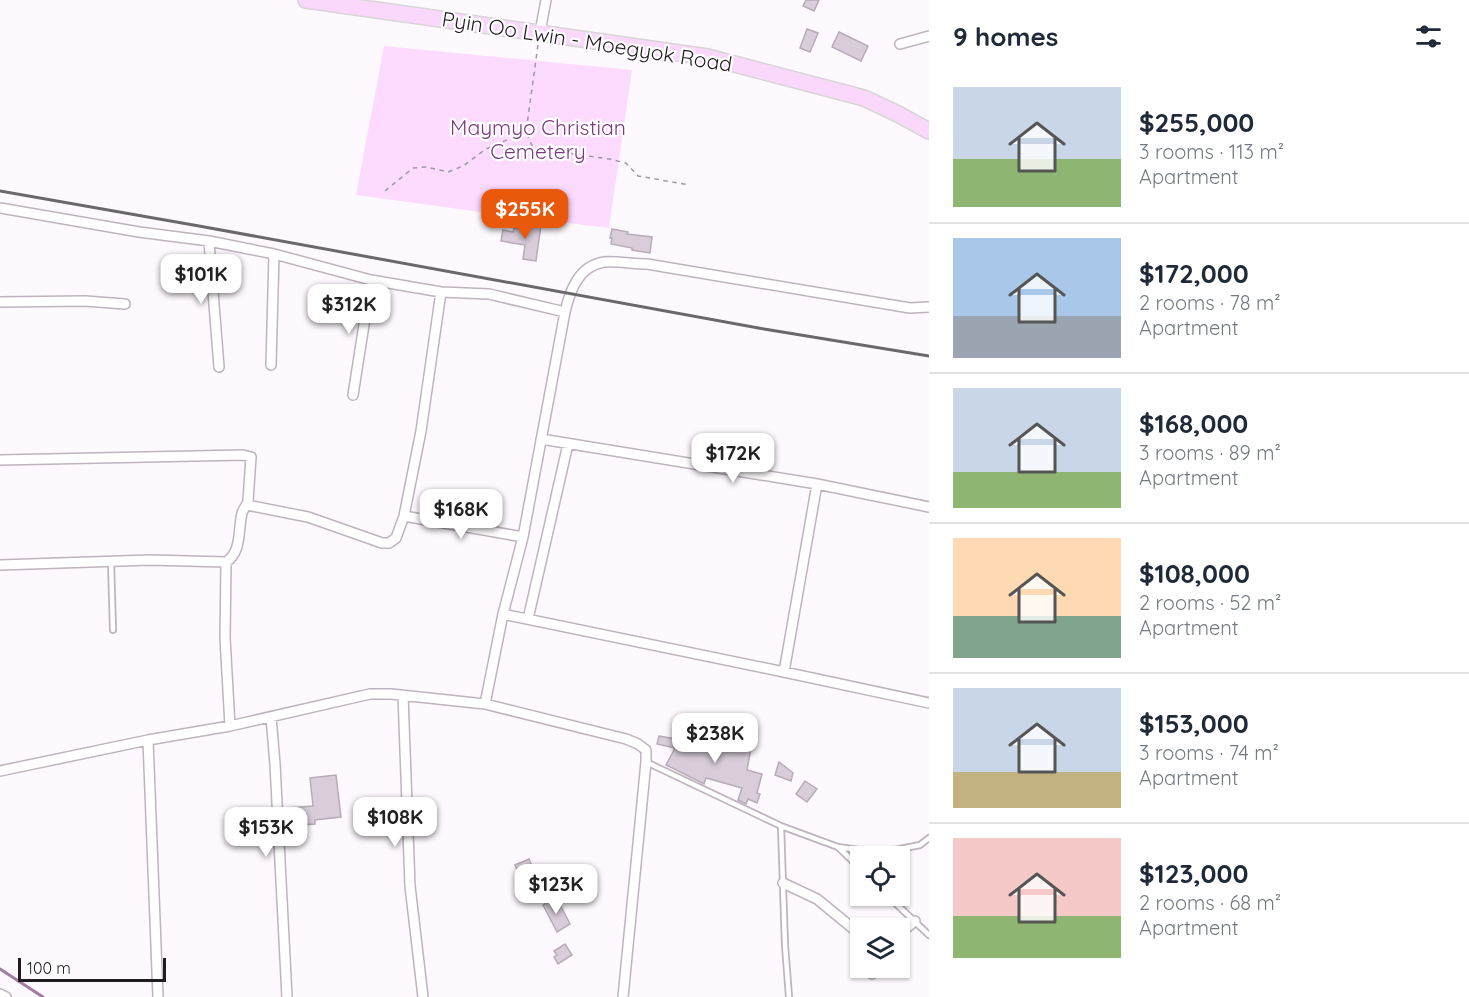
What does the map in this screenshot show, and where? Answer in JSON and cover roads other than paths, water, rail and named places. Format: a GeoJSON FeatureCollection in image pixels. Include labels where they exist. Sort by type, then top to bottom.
{"type":"FeatureCollection","features":[{"type":"Feature","properties":{"kind":"main road","name":"Pyin Oo Lwin - Moegyok Road"},"geometry":{"type":"LineString","coordinates":[[306,0],[708,57],[864,98],[929,131]]}},
{"type":"Feature","properties":{"kind":"street"},"geometry":{"type":"LineString","coordinates":[[540,32],[546,0]]}},
{"type":"Feature","properties":{"kind":"street"},"geometry":{"type":"LineString","coordinates":[[900,44],[929,36]]}},
{"type":"Feature","properties":{"kind":"street"},"geometry":{"type":"LineString","coordinates":[[0,208],[139,232],[209,241],[274,254],[371,279],[441,292],[489,294],[565,312]]}},
{"type":"Feature","properties":{"kind":"street"},"geometry":{"type":"LineString","coordinates":[[209,241],[219,367]]}},
{"type":"Feature","properties":{"kind":"street"},"geometry":{"type":"LineString","coordinates":[[271,365],[274,254]]}},
{"type":"Feature","properties":{"kind":"street"},"geometry":{"type":"LineString","coordinates":[[485,704],[503,614],[523,537],[569,293],[578,277],[591,267],[604,262],[647,264],[910,308],[929,307]]}},
{"type":"Feature","properties":{"kind":"street"},"geometry":{"type":"LineString","coordinates":[[353,395],[371,279]]}},
{"type":"Feature","properties":{"kind":"street"},"geometry":{"type":"LineString","coordinates":[[247,505],[308,517],[382,543],[389,543],[396,538],[404,516],[421,431],[441,292]]}},
{"type":"Feature","properties":{"kind":"street"},"geometry":{"type":"LineString","coordinates":[[0,302],[85,301],[125,304]]}},
{"type":"Feature","properties":{"kind":"street"},"geometry":{"type":"LineString","coordinates":[[541,439],[817,484],[929,507]]}},
{"type":"Feature","properties":{"kind":"street"},"geometry":{"type":"LineString","coordinates":[[528,619],[568,444]]}},
{"type":"Feature","properties":{"kind":"street"},"geometry":{"type":"LineString","coordinates":[[0,460],[243,454],[251,457],[247,505],[242,511],[240,535],[235,552],[226,562],[150,560],[0,565]]}},
{"type":"Feature","properties":{"kind":"street"},"geometry":{"type":"LineString","coordinates":[[784,672],[817,484]]}},
{"type":"Feature","properties":{"kind":"street"},"geometry":{"type":"LineString","coordinates":[[404,516],[523,537]]}},
{"type":"Feature","properties":{"kind":"street"},"geometry":{"type":"LineString","coordinates":[[226,562],[225,638],[230,726]]}},
{"type":"Feature","properties":{"kind":"street"},"geometry":{"type":"LineString","coordinates":[[503,614],[929,703]]}},
{"type":"Feature","properties":{"kind":"street"},"geometry":{"type":"LineString","coordinates":[[0,771],[148,740],[230,726],[370,694],[404,695],[485,704],[626,739],[639,744],[646,750],[646,762],[624,997]]}},
{"type":"Feature","properties":{"kind":"street"},"geometry":{"type":"LineString","coordinates":[[404,695],[410,885],[423,997]]}},
{"type":"Feature","properties":{"kind":"street"},"geometry":{"type":"LineString","coordinates":[[271,717],[287,997]]}},
{"type":"Feature","properties":{"kind":"street"},"geometry":{"type":"LineString","coordinates":[[148,740],[158,997]]}},
{"type":"Feature","properties":{"kind":"street"},"geometry":{"type":"LineString","coordinates":[[783,883],[817,899],[850,926]]}},
{"type":"Feature","properties":{"kind":"street"},"geometry":{"type":"LineString","coordinates":[[910,925],[915,921]]}},
{"type":"Feature","properties":{"kind":"street"},"geometry":{"type":"LineString","coordinates":[[0,994],[6,997]]}},
{"type":"Feature","properties":{"kind":"lane"},"geometry":{"type":"LineString","coordinates":[[111,562],[113,630]]}},
{"type":"Feature","properties":{"kind":"lane"},"geometry":{"type":"LineString","coordinates":[[646,762],[781,826],[838,847],[880,853],[920,845],[929,838]]}},
{"type":"Feature","properties":{"kind":"lane"},"geometry":{"type":"LineString","coordinates":[[781,826],[789,997]]}},
{"type":"Feature","properties":{"kind":"lane"},"geometry":{"type":"LineString","coordinates":[[838,847],[850,858]]}},
{"type":"Feature","properties":{"kind":"lane"},"geometry":{"type":"LineString","coordinates":[[899,906],[929,934]]}},
{"type":"Feature","properties":{"kind":"waterway"},"geometry":{"type":"LineString","coordinates":[[0,969],[43,997]]}},
{"type":"Feature","properties":{"kind":"railway"},"geometry":{"type":"LineString","coordinates":[[0,191],[764,329],[929,356]]}},
{"type":"Feature","properties":{"kind":"park label","name":"Maymyo Christian Cemetery"},"geometry":{"type":"Point","coordinates":[538,140]}}]}
